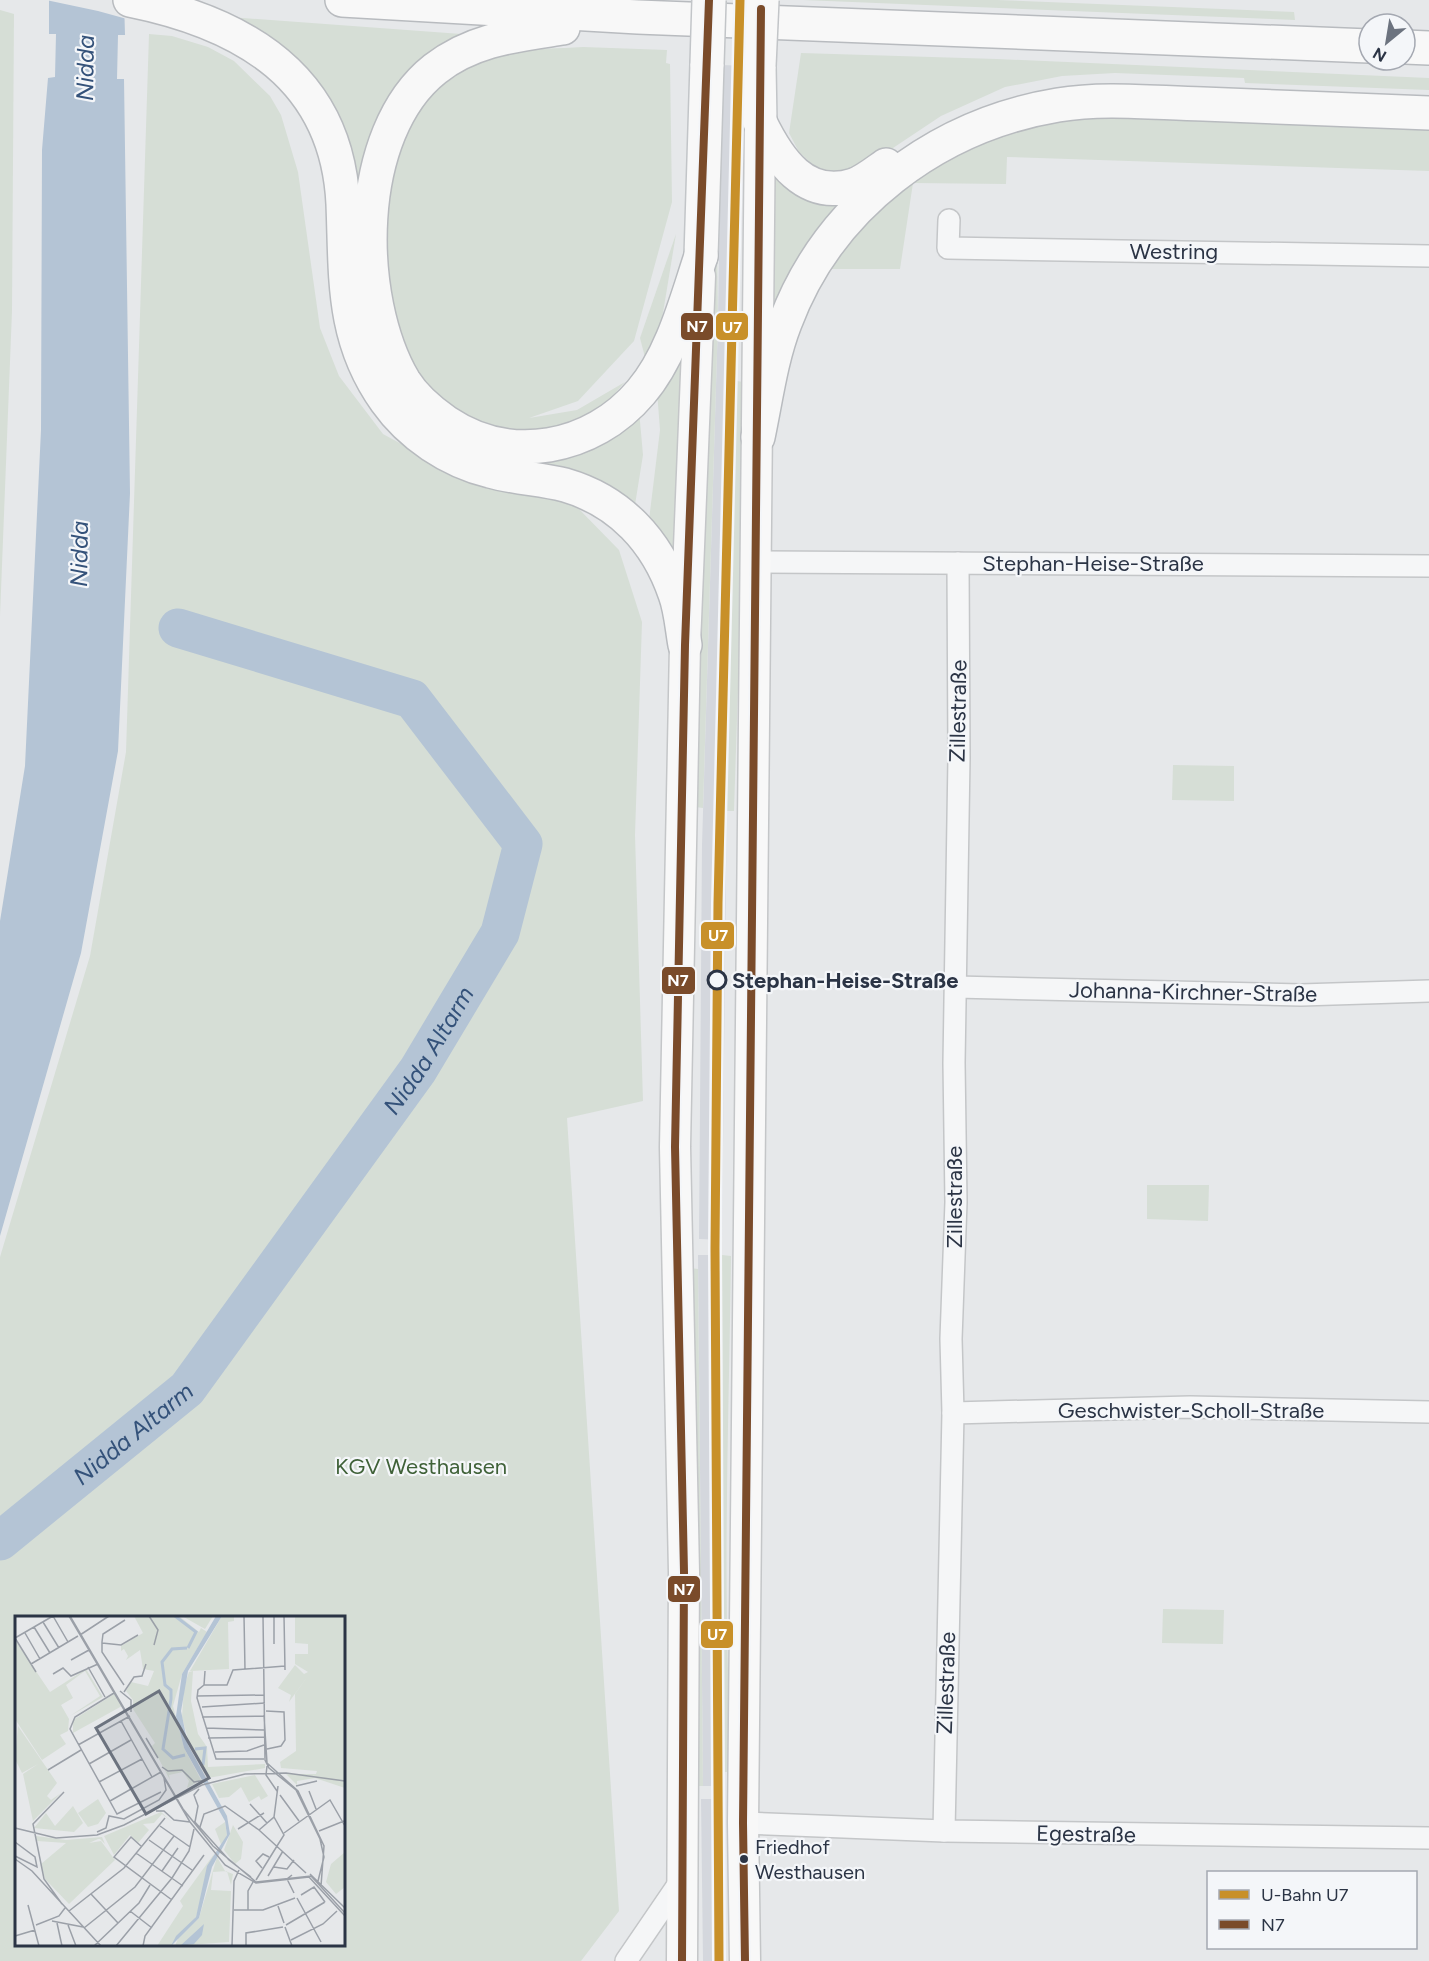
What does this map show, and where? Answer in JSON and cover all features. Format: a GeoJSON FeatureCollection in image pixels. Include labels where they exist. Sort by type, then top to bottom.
{"type":"FeatureCollection","features":[{"type":"Feature","properties":{"kind":"main road"},"geometry":{"type":"LineString","coordinates":[[130,0],[221,28],[273,57],[312,100],[326,125],[341,177],[348,307],[362,356],[387,402],[409,426],[445,454],[490,471],[566,486],[604,502],[630,520],[650,542],[666,569],[676,596],[685,645]]}},
{"type":"Feature","properties":{"kind":"main road"},"geometry":{"type":"LineString","coordinates":[[342,0],[638,17],[1357,46]]}},
{"type":"Feature","properties":{"kind":"main road"},"geometry":{"type":"LineString","coordinates":[[682,1961],[684,1572],[675,1147],[685,645],[709,0]]}},
{"type":"Feature","properties":{"kind":"main road"},"geometry":{"type":"LineString","coordinates":[[745,1961],[743,1823],[757,562],[759,66],[762,0]]}},
{"type":"Feature","properties":{"kind":"main road"},"geometry":{"type":"LineString","coordinates":[[638,17],[513,35],[482,43],[457,54],[434,70],[413,91],[393,123],[375,188],[370,258],[374,300],[388,348],[405,383],[430,411],[459,431],[494,444],[523,448],[557,445],[586,436],[610,422],[641,392],[663,359],[701,256]]}},
{"type":"Feature","properties":{"kind":"main road"},"geometry":{"type":"LineString","coordinates":[[760,122],[775,153],[798,177],[824,187],[839,188],[855,184],[925,140],[988,110],[1061,94],[1134,90],[1429,102]]}},
{"type":"Feature","properties":{"kind":"main road"},"geometry":{"type":"LineString","coordinates":[[758,437],[776,349],[785,321],[796,295],[827,245],[845,222],[882,184],[930,150],[961,134],[1027,110],[1098,101],[1429,113]]}},
{"type":"Feature","properties":{"kind":"street","name":"Westring"},"geometry":{"type":"LineString","coordinates":[[949,220],[948,248],[1429,256]]}},
{"type":"Feature","properties":{"kind":"street","name":"Stephan-Heise-Straße"},"geometry":{"type":"LineString","coordinates":[[757,562],[1429,566]]}},
{"type":"Feature","properties":{"kind":"street","name":"Zillestraße"},"geometry":{"type":"LineString","coordinates":[[944,1831],[953,1413],[951,1339],[956,1202],[958,563]]}},
{"type":"Feature","properties":{"kind":"street","name":"Johanna-Kirchner-Straße"},"geometry":{"type":"LineString","coordinates":[[956,987],[1301,994],[1429,991]]}},
{"type":"Feature","properties":{"kind":"street","name":"Geschwister-Scholl-Straße"},"geometry":{"type":"LineString","coordinates":[[953,1413],[1190,1407],[1429,1412]]}},
{"type":"Feature","properties":{"kind":"street","name":"Egestraße"},"geometry":{"type":"LineString","coordinates":[[743,1823],[944,1831],[1429,1838]]}},
{"type":"Feature","properties":{"kind":"street"},"geometry":{"type":"LineString","coordinates":[[626,1961],[682,1879]]}},
{"type":"Feature","properties":{"kind":"shaded area"},"geometry":{"type":"Polygon","coordinates":[[[722,65],[746,66],[728,689],[722,1240],[699,1239],[702,845],[718,321],[722,65]]]}},
{"type":"Feature","properties":{"kind":"shaded area"},"geometry":{"type":"Polygon","coordinates":[[[698,1255],[722,1255],[721,1633],[725,1786],[703,1786],[698,1255]]]}},
{"type":"Feature","properties":{"kind":"shaded area"},"geometry":{"type":"Polygon","coordinates":[[[701,1799],[725,1799],[724,1961],[703,1961],[701,1799]]]}},
{"type":"Feature","properties":{"kind":"green space"},"geometry":{"type":"Polygon","coordinates":[[[803,0],[997,0],[1294,12],[1295,20],[803,0]]]}},
{"type":"Feature","properties":{"kind":"green space"},"geometry":{"type":"Polygon","coordinates":[[[0,10],[14,14],[12,311],[0,616],[0,10]]]}},
{"type":"Feature","properties":{"kind":"green space"},"geometry":{"type":"Polygon","coordinates":[[[215,16],[475,35],[436,57],[409,78],[378,133],[363,187],[359,244],[365,301],[381,354],[409,401],[448,436],[499,457],[538,460],[574,451],[608,433],[639,410],[643,455],[634,511],[612,495],[575,479],[535,469],[486,462],[460,452],[423,429],[403,409],[394,398],[371,355],[359,310],[348,176],[338,133],[317,92],[282,54],[258,38],[215,16]]]}},
{"type":"Feature","properties":{"kind":"green space","name":"KGV Westhausen"},"geometry":{"type":"Polygon","coordinates":[[[149,34],[172,36],[208,47],[234,61],[270,96],[281,115],[298,172],[320,328],[339,376],[383,434],[440,465],[517,486],[577,507],[619,550],[642,622],[635,835],[643,1101],[567,1118],[619,1911],[581,1961],[0,1961],[0,1257],[90,956],[126,752],[149,34]]]}},
{"type":"Feature","properties":{"kind":"green space"},"geometry":{"type":"Polygon","coordinates":[[[583,47],[667,50],[666,63],[670,64],[672,202],[634,341],[578,401],[529,418],[577,410],[625,382],[604,406],[579,421],[539,431],[511,430],[475,419],[454,407],[435,392],[420,374],[405,346],[395,314],[388,279],[387,204],[394,169],[404,137],[420,109],[439,88],[463,71],[492,57],[530,50],[583,47]]]}},
{"type":"Feature","properties":{"kind":"green space"},"geometry":{"type":"Polygon","coordinates":[[[801,53],[997,59],[1429,78],[1429,90],[1245,83],[1244,78],[1115,73],[1062,76],[1005,87],[941,116],[854,174],[828,174],[813,165],[799,152],[789,133],[801,53]]]}},
{"type":"Feature","properties":{"kind":"green space"},"geometry":{"type":"Polygon","coordinates":[[[1078,109],[1429,118],[1429,171],[1007,157],[1006,184],[913,183],[900,269],[825,269],[855,227],[924,163],[1078,109]]]}},
{"type":"Feature","properties":{"kind":"green space"},"geometry":{"type":"Polygon","coordinates":[[[771,158],[847,194],[777,315],[768,312],[771,158]]]}},
{"type":"Feature","properties":{"kind":"green space"},"geometry":{"type":"Polygon","coordinates":[[[676,234],[660,331],[647,365],[640,338],[676,234]]]}},
{"type":"Feature","properties":{"kind":"green space"},"geometry":{"type":"Polygon","coordinates":[[[717,245],[718,321],[703,808],[695,807],[691,764],[714,257],[717,245]]]}},
{"type":"Feature","properties":{"kind":"green space"},"geometry":{"type":"Polygon","coordinates":[[[682,340],[680,561],[649,520],[660,430],[657,391],[682,340]]]}},
{"type":"Feature","properties":{"kind":"green space"},"geometry":{"type":"Polygon","coordinates":[[[737,381],[743,382],[743,534],[734,811],[726,811],[737,381]]]}},
{"type":"Feature","properties":{"kind":"green space"},"geometry":{"type":"Polygon","coordinates":[[[1173,765],[1234,766],[1234,801],[1172,800],[1173,765]]]}},
{"type":"Feature","properties":{"kind":"green space"},"geometry":{"type":"Polygon","coordinates":[[[1147,1185],[1209,1185],[1208,1221],[1147,1219],[1147,1185]]]}},
{"type":"Feature","properties":{"kind":"green space"},"geometry":{"type":"Polygon","coordinates":[[[722,1255],[731,1256],[727,1643],[733,1772],[724,1772],[721,1633],[722,1255]]]}},
{"type":"Feature","properties":{"kind":"green space"},"geometry":{"type":"Polygon","coordinates":[[[690,1268],[698,1269],[703,1786],[692,1786],[690,1268]]]}},
{"type":"Feature","properties":{"kind":"green space"},"geometry":{"type":"Polygon","coordinates":[[[1163,1609],[1224,1610],[1223,1644],[1162,1643],[1163,1609]]]}},
{"type":"Feature","properties":{"kind":"water","name":"Nidda"},"geometry":{"type":"Polygon","coordinates":[[[49,0],[124,0],[125,35],[118,35],[117,79],[124,79],[130,493],[118,751],[81,953],[0,1236],[0,921],[25,766],[41,430],[42,150],[48,78],[55,77],[56,34],[49,34],[49,0]]]}},
{"type":"Feature","properties":{"kind":"pier"},"geometry":{"type":"Polygon","coordinates":[[[46,0],[127,0],[127,19],[98,11],[46,0]]]}},
{"type":"Feature","properties":{"kind":"waterway","name":"Nidda Altarm"},"geometry":{"type":"LineString","coordinates":[[0,1541],[187,1389],[418,1070],[500,933],[523,844],[412,699],[178,628]]}},
{"type":"Feature","properties":{"kind":"metro line","name":"U7"},"geometry":{"type":"LineString","coordinates":[[719,1961],[715,1248],[718,903],[740,0]]}},
{"type":"Feature","properties":{"kind":"transit line","name":"N7"},"geometry":{"type":"LineString","coordinates":[[682,1961],[684,1572],[675,1147],[685,645],[709,0]]}},
{"type":"Feature","properties":{"kind":"transit line","name":"N7"},"geometry":{"type":"LineString","coordinates":[[745,1961],[743,1823],[761,9]]}},
{"type":"Feature","properties":{"kind":"place","name":"Stephan-Heise-Straße"},"geometry":{"type":"Point","coordinates":[717,980]}},
{"type":"Feature","properties":{"kind":"place","name":"Friedhof Westhausen"},"geometry":{"type":"Point","coordinates":[744,1859]}}]}
